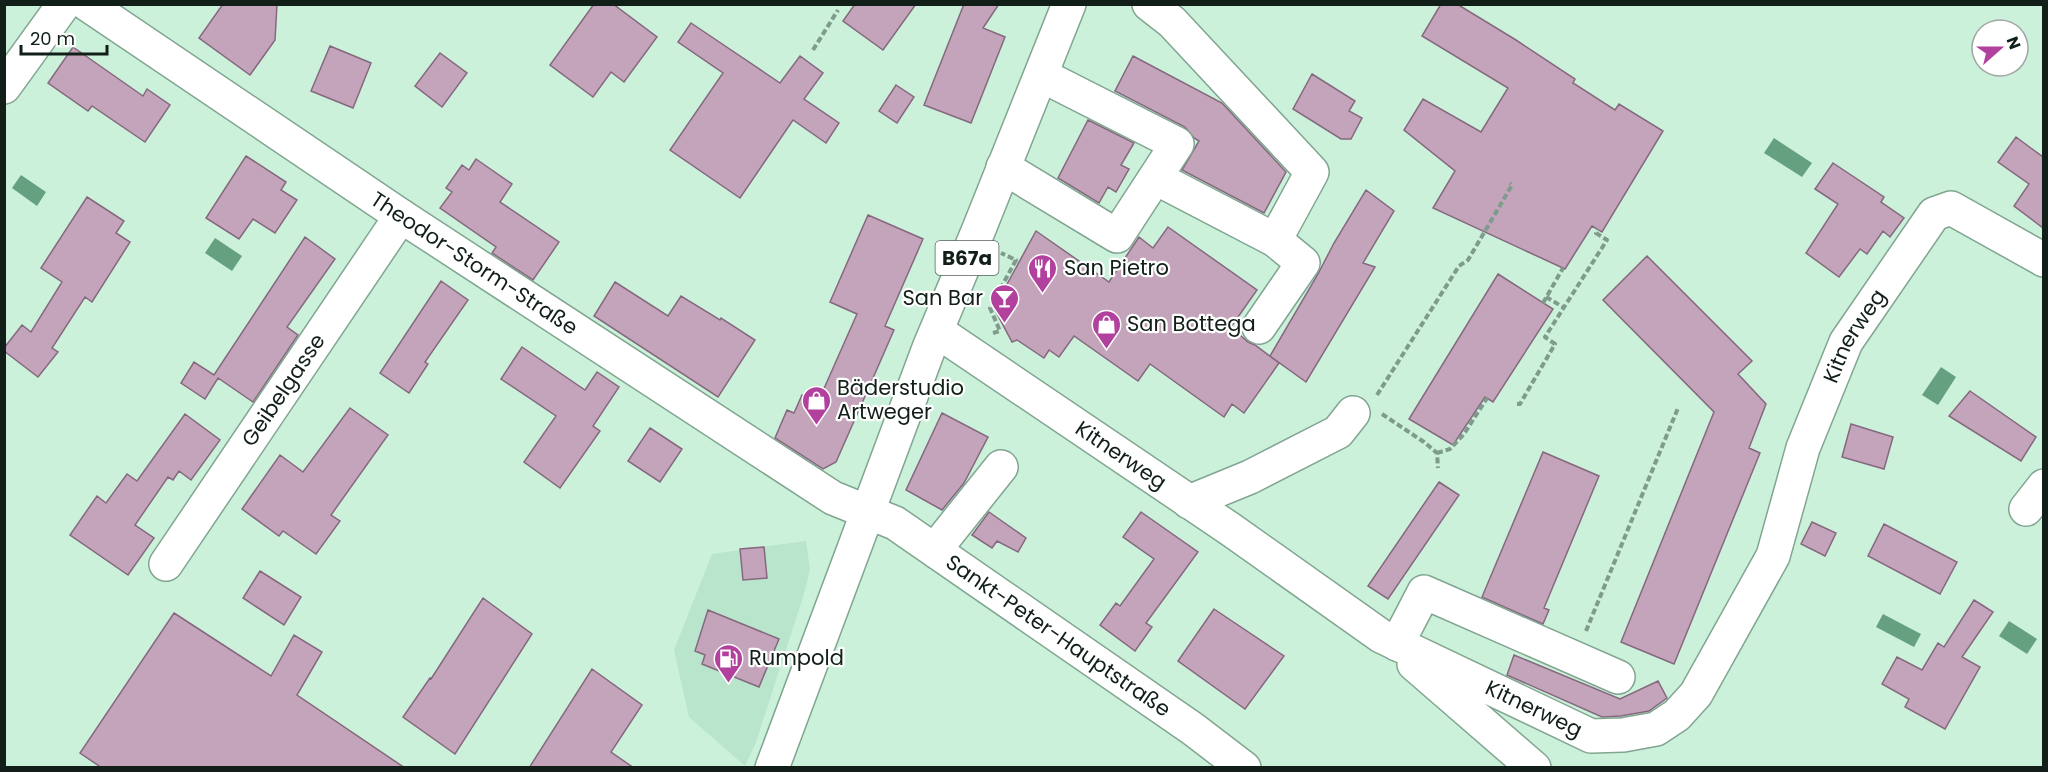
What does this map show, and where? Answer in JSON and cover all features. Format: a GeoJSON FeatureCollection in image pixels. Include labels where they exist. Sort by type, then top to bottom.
{"type":"FeatureCollection","features":[{"type":"Feature","properties":{"kind":"street"},"geometry":{"type":"LineString","coordinates":[[4,87],[64,4]]}},
{"type":"Feature","properties":{"kind":"street","name":"Theodor-Storm-Straße"},"geometry":{"type":"LineString","coordinates":[[87,4],[400,216],[832,498],[867,512]]}},
{"type":"Feature","properties":{"kind":"street","name":"B67a"},"geometry":{"type":"LineString","coordinates":[[772,768],[937,331],[1068,4]]}},
{"type":"Feature","properties":{"kind":"street"},"geometry":{"type":"LineString","coordinates":[[1149,4],[1172,22],[1312,172],[1275,240]]}},
{"type":"Feature","properties":{"kind":"street"},"geometry":{"type":"LineString","coordinates":[[1004,167],[1117,236],[1177,144],[1041,75]]}},
{"type":"Feature","properties":{"kind":"street"},"geometry":{"type":"LineString","coordinates":[[1156,178],[1275,240],[1303,263],[1259,327]]}},
{"type":"Feature","properties":{"kind":"street","name":"Kitnerweg"},"geometry":{"type":"LineString","coordinates":[[937,331],[1389,640],[1591,736],[1623,735],[1656,729],[1677,715],[1696,694],[1773,556],[1803,448],[1846,342],[1934,214],[1951,208],[2043,260]]}},
{"type":"Feature","properties":{"kind":"street","name":"Geibelgasse"},"geometry":{"type":"LineString","coordinates":[[166,564],[400,216]]}},
{"type":"Feature","properties":{"kind":"street"},"geometry":{"type":"LineString","coordinates":[[1189,502],[1250,477],[1338,432],[1369,407]]}},
{"type":"Feature","properties":{"kind":"street"},"geometry":{"type":"LineString","coordinates":[[937,552],[945,537],[1001,467]]}},
{"type":"Feature","properties":{"kind":"street","name":"Sankt-Peter-Hauptstraße"},"geometry":{"type":"LineString","coordinates":[[867,512],[895,524],[937,552],[1193,729],[1245,768]]}},
{"type":"Feature","properties":{"kind":"street"},"geometry":{"type":"LineString","coordinates":[[1534,768],[1389,640],[1424,592],[1618,677]]}},
{"type":"Feature","properties":{"kind":"path"},"geometry":{"type":"LineString","coordinates":[[813,50],[838,10]]}},
{"type":"Feature","properties":{"kind":"path"},"geometry":{"type":"LineString","coordinates":[[1438,468],[1437,453],[1424,442],[1369,407],[1459,266],[1468,260],[1512,185],[1510,183]]}},
{"type":"Feature","properties":{"kind":"path"},"geometry":{"type":"LineString","coordinates":[[1517,404],[1520,404],[1555,344],[1545,337],[1607,240],[1596,233],[1598,230]]}},
{"type":"Feature","properties":{"kind":"path"},"geometry":{"type":"LineString","coordinates":[[1000,331],[990,308],[1016,260],[1006,256]]}},
{"type":"Feature","properties":{"kind":"path"},"geometry":{"type":"LineString","coordinates":[[1543,303],[1563,267]]}},
{"type":"Feature","properties":{"kind":"path"},"geometry":{"type":"LineString","coordinates":[[1546,297],[1563,307]]}},
{"type":"Feature","properties":{"kind":"path"},"geometry":{"type":"LineString","coordinates":[[1437,453],[1450,449],[1464,434],[1487,398]]}},
{"type":"Feature","properties":{"kind":"path"},"geometry":{"type":"LineString","coordinates":[[1575,657],[1678,408]]}},
{"type":"Feature","properties":{"kind":"shaded area"},"geometry":{"type":"Polygon","coordinates":[[[1774,138],[1812,163],[1802,177],[1764,153],[1774,138]]]}},
{"type":"Feature","properties":{"kind":"shaded area"},"geometry":{"type":"Polygon","coordinates":[[[21,175],[46,192],[37,206],[12,188],[21,175]]]}},
{"type":"Feature","properties":{"kind":"shaded area"},"geometry":{"type":"Polygon","coordinates":[[[215,238],[242,256],[232,271],[205,253],[215,238]]]}},
{"type":"Feature","properties":{"kind":"shaded area"},"geometry":{"type":"Polygon","coordinates":[[[1941,367],[1956,377],[1938,405],[1922,395],[1941,367]]]}},
{"type":"Feature","properties":{"kind":"shaded area","name":"Rumpold"},"geometry":{"type":"Polygon","coordinates":[[[806,541],[810,570],[804,594],[756,742],[745,766],[689,717],[674,650],[712,554],[806,541]]]}},
{"type":"Feature","properties":{"kind":"shaded area"},"geometry":{"type":"Polygon","coordinates":[[[1883,614],[1921,634],[1914,647],[1876,627],[1883,614]]]}},
{"type":"Feature","properties":{"kind":"shaded area"},"geometry":{"type":"Polygon","coordinates":[[[2009,621],[2037,639],[2027,654],[1999,636],[2009,621]]]}},
{"type":"Feature","properties":{"kind":"building"},"geometry":{"type":"Polygon","coordinates":[[[223,4],[277,4],[275,40],[250,75],[199,38],[223,4]]]}},
{"type":"Feature","properties":{"kind":"building"},"geometry":{"type":"Polygon","coordinates":[[[594,4],[613,4],[657,37],[624,82],[611,72],[593,97],[550,65],[594,4]]]}},
{"type":"Feature","properties":{"kind":"building"},"geometry":{"type":"Polygon","coordinates":[[[855,4],[916,4],[883,50],[843,21],[855,4]]]}},
{"type":"Feature","properties":{"kind":"building"},"geometry":{"type":"Polygon","coordinates":[[[964,4],[999,4],[983,28],[1005,37],[971,123],[924,105],[964,4]]]}},
{"type":"Feature","properties":{"kind":"building"},"geometry":{"type":"Polygon","coordinates":[[[1441,4],[1457,4],[1575,79],[1573,83],[1615,110],[1619,104],[1663,131],[1602,232],[1592,226],[1565,269],[1433,208],[1455,171],[1404,130],[1423,99],[1481,132],[1508,88],[1422,36],[1441,4]]]}},
{"type":"Feature","properties":{"kind":"building"},"geometry":{"type":"Polygon","coordinates":[[[691,23],[780,83],[800,56],[823,73],[804,99],[839,123],[826,143],[793,120],[740,198],[670,150],[723,73],[678,42],[691,23]]]}},
{"type":"Feature","properties":{"kind":"building"},"geometry":{"type":"Polygon","coordinates":[[[330,46],[371,63],[353,108],[311,91],[330,46]]]}},
{"type":"Feature","properties":{"kind":"building"},"geometry":{"type":"Polygon","coordinates":[[[73,47],[143,96],[147,89],[170,105],[145,142],[92,106],[88,111],[48,83],[73,47]]]}},
{"type":"Feature","properties":{"kind":"building"},"geometry":{"type":"Polygon","coordinates":[[[440,53],[467,73],[442,107],[415,86],[440,53]]]}},
{"type":"Feature","properties":{"kind":"building"},"geometry":{"type":"Polygon","coordinates":[[[1133,56],[1222,103],[1286,172],[1264,213],[1182,170],[1199,141],[1185,127],[1115,91],[1133,56]]]}},
{"type":"Feature","properties":{"kind":"building"},"geometry":{"type":"Polygon","coordinates":[[[1312,74],[1355,101],[1349,111],[1362,118],[1351,139],[1341,139],[1293,109],[1312,74]]]}},
{"type":"Feature","properties":{"kind":"building"},"geometry":{"type":"Polygon","coordinates":[[[896,85],[914,97],[897,123],[879,111],[896,85]]]}},
{"type":"Feature","properties":{"kind":"building"},"geometry":{"type":"Polygon","coordinates":[[[1088,120],[1134,143],[1121,165],[1129,169],[1116,192],[1108,187],[1099,203],[1058,178],[1088,120]]]}},
{"type":"Feature","properties":{"kind":"building"},"geometry":{"type":"Polygon","coordinates":[[[2016,137],[2043,157],[2043,228],[2014,206],[2029,184],[1998,162],[2016,137]]]}},
{"type":"Feature","properties":{"kind":"building"},"geometry":{"type":"Polygon","coordinates":[[[246,156],[286,182],[281,190],[297,200],[275,233],[253,219],[239,239],[206,218],[246,156]]]}},
{"type":"Feature","properties":{"kind":"building"},"geometry":{"type":"Polygon","coordinates":[[[476,159],[512,184],[500,202],[559,242],[533,280],[492,253],[496,247],[440,208],[452,192],[446,188],[462,165],[469,170],[476,159]]]}},
{"type":"Feature","properties":{"kind":"building"},"geometry":{"type":"Polygon","coordinates":[[[1833,163],[1884,197],[1881,202],[1904,218],[1890,237],[1883,231],[1867,254],[1860,249],[1839,277],[1806,253],[1838,204],[1815,189],[1833,163]]]}},
{"type":"Feature","properties":{"kind":"building"},"geometry":{"type":"Polygon","coordinates":[[[1366,190],[1394,211],[1363,263],[1375,267],[1306,382],[1270,356],[1366,190]]]}},
{"type":"Feature","properties":{"kind":"building"},"geometry":{"type":"Polygon","coordinates":[[[87,197],[124,221],[116,233],[130,242],[92,302],[85,297],[52,348],[58,352],[38,377],[4,351],[4,348],[22,325],[31,332],[62,282],[41,268],[87,197]]]}},
{"type":"Feature","properties":{"kind":"building"},"geometry":{"type":"Polygon","coordinates":[[[868,215],[923,239],[885,326],[894,330],[836,462],[823,469],[775,438],[787,410],[794,413],[802,395],[818,402],[857,314],[830,302],[868,215]]]}},
{"type":"Feature","properties":{"kind":"building"},"geometry":{"type":"Polygon","coordinates":[[[1168,227],[1257,290],[1231,327],[1279,363],[1244,413],[1232,404],[1224,417],[1150,364],[1138,381],[1074,336],[1059,357],[1049,350],[1044,358],[1017,340],[1012,342],[994,308],[1036,231],[1109,282],[1139,237],[1153,248],[1168,227]]]}},
{"type":"Feature","properties":{"kind":"building"},"geometry":{"type":"Polygon","coordinates":[[[305,237],[335,259],[287,327],[298,335],[253,402],[218,378],[205,399],[181,383],[194,362],[214,375],[305,237]]]}},
{"type":"Feature","properties":{"kind":"building"},"geometry":{"type":"Polygon","coordinates":[[[1647,256],[1752,361],[1738,374],[1766,404],[1749,448],[1760,453],[1674,664],[1621,642],[1714,412],[1603,300],[1647,256]]]}},
{"type":"Feature","properties":{"kind":"building"},"geometry":{"type":"Polygon","coordinates":[[[1498,274],[1553,309],[1493,402],[1485,397],[1453,445],[1409,419],[1498,274]]]}},
{"type":"Feature","properties":{"kind":"building"},"geometry":{"type":"Polygon","coordinates":[[[441,281],[468,300],[425,362],[428,364],[409,393],[380,373],[441,281]]]}},
{"type":"Feature","properties":{"kind":"building"},"geometry":{"type":"Polygon","coordinates":[[[615,282],[668,316],[681,296],[755,340],[718,397],[594,316],[615,282]]]}},
{"type":"Feature","properties":{"kind":"building"},"geometry":{"type":"Polygon","coordinates":[[[522,347],[585,390],[597,372],[619,387],[593,426],[600,431],[560,488],[524,462],[556,416],[501,379],[522,347]]]}},
{"type":"Feature","properties":{"kind":"building"},"geometry":{"type":"Polygon","coordinates":[[[1970,391],[2036,437],[2021,461],[1949,416],[1970,391]]]}},
{"type":"Feature","properties":{"kind":"building"},"geometry":{"type":"Polygon","coordinates":[[[350,408],[388,435],[331,515],[340,521],[316,554],[283,531],[279,536],[242,509],[280,455],[303,472],[350,408]]]}},
{"type":"Feature","properties":{"kind":"building"},"geometry":{"type":"Polygon","coordinates":[[[942,413],[988,437],[964,483],[942,510],[906,490],[942,413]]]}},
{"type":"Feature","properties":{"kind":"building"},"geometry":{"type":"Polygon","coordinates":[[[185,414],[220,440],[191,480],[179,471],[173,480],[168,477],[135,525],[154,538],[128,575],[70,535],[97,496],[106,503],[127,474],[137,481],[185,414]]]}},
{"type":"Feature","properties":{"kind":"building"},"geometry":{"type":"Polygon","coordinates":[[[1851,424],[1893,437],[1884,469],[1842,457],[1851,424]]]}},
{"type":"Feature","properties":{"kind":"building"},"geometry":{"type":"Polygon","coordinates":[[[650,428],[682,449],[660,482],[628,461],[650,428]]]}},
{"type":"Feature","properties":{"kind":"building"},"geometry":{"type":"Polygon","coordinates":[[[1543,452],[1599,476],[1544,608],[1549,610],[1543,624],[1482,597],[1543,452]]]}},
{"type":"Feature","properties":{"kind":"building"},"geometry":{"type":"Polygon","coordinates":[[[1439,482],[1459,495],[1388,599],[1368,586],[1439,482]]]}},
{"type":"Feature","properties":{"kind":"building"},"geometry":{"type":"Polygon","coordinates":[[[989,512],[1026,538],[1018,552],[997,541],[992,548],[972,535],[989,512]]]}},
{"type":"Feature","properties":{"kind":"building"},"geometry":{"type":"Polygon","coordinates":[[[1141,512],[1198,552],[1146,623],[1152,627],[1135,651],[1100,625],[1116,603],[1120,606],[1154,559],[1123,537],[1141,512]]]}},
{"type":"Feature","properties":{"kind":"building"},"geometry":{"type":"Polygon","coordinates":[[[1812,522],[1836,533],[1825,556],[1801,544],[1812,522]]]}},
{"type":"Feature","properties":{"kind":"building"},"geometry":{"type":"Polygon","coordinates":[[[1884,524],[1957,562],[1940,594],[1868,556],[1884,524]]]}},
{"type":"Feature","properties":{"kind":"building"},"geometry":{"type":"Polygon","coordinates":[[[764,547],[767,578],[743,580],[740,549],[764,547]]]}},
{"type":"Feature","properties":{"kind":"building"},"geometry":{"type":"Polygon","coordinates":[[[260,571],[301,597],[284,625],[243,598],[260,571]]]}},
{"type":"Feature","properties":{"kind":"building"},"geometry":{"type":"Polygon","coordinates":[[[483,598],[532,634],[455,754],[403,717],[431,679],[483,598]]]}},
{"type":"Feature","properties":{"kind":"building"},"geometry":{"type":"Polygon","coordinates":[[[1974,600],[1993,612],[1962,657],[1980,667],[1945,729],[1905,707],[1909,699],[1882,684],[1897,657],[1922,670],[1938,643],[1944,647],[1974,600]]]}},
{"type":"Feature","properties":{"kind":"building"},"geometry":{"type":"Polygon","coordinates":[[[1214,609],[1284,656],[1245,709],[1178,661],[1214,609]]]}},
{"type":"Feature","properties":{"kind":"building"},"geometry":{"type":"Polygon","coordinates":[[[708,610],[779,639],[759,687],[702,664],[705,655],[695,651],[708,610]]]}},
{"type":"Feature","properties":{"kind":"building"},"geometry":{"type":"Polygon","coordinates":[[[174,613],[271,676],[294,635],[322,652],[297,695],[405,768],[102,768],[80,753],[174,613]]]}},
{"type":"Feature","properties":{"kind":"building"},"geometry":{"type":"Polygon","coordinates":[[[1514,655],[1620,699],[1658,681],[1667,698],[1649,711],[1602,717],[1507,675],[1514,655]]]}},
{"type":"Feature","properties":{"kind":"building"},"geometry":{"type":"Polygon","coordinates":[[[592,669],[642,705],[611,752],[634,768],[529,768],[592,669]]]}},
{"type":"Feature","properties":{"kind":"place","name":"San Pietro"},"geometry":{"type":"Point","coordinates":[1043,294]}},
{"type":"Feature","properties":{"kind":"place","name":"San Bar"},"geometry":{"type":"Point","coordinates":[1004,324]}},
{"type":"Feature","properties":{"kind":"place","name":"San Bottega"},"geometry":{"type":"Point","coordinates":[1106,350]}},
{"type":"Feature","properties":{"kind":"place","name":"Bäderstudio Artweger"},"geometry":{"type":"Point","coordinates":[816,426]}},
{"type":"Feature","properties":{"kind":"place","name":"Rumpold"},"geometry":{"type":"Point","coordinates":[728,684]}}]}
